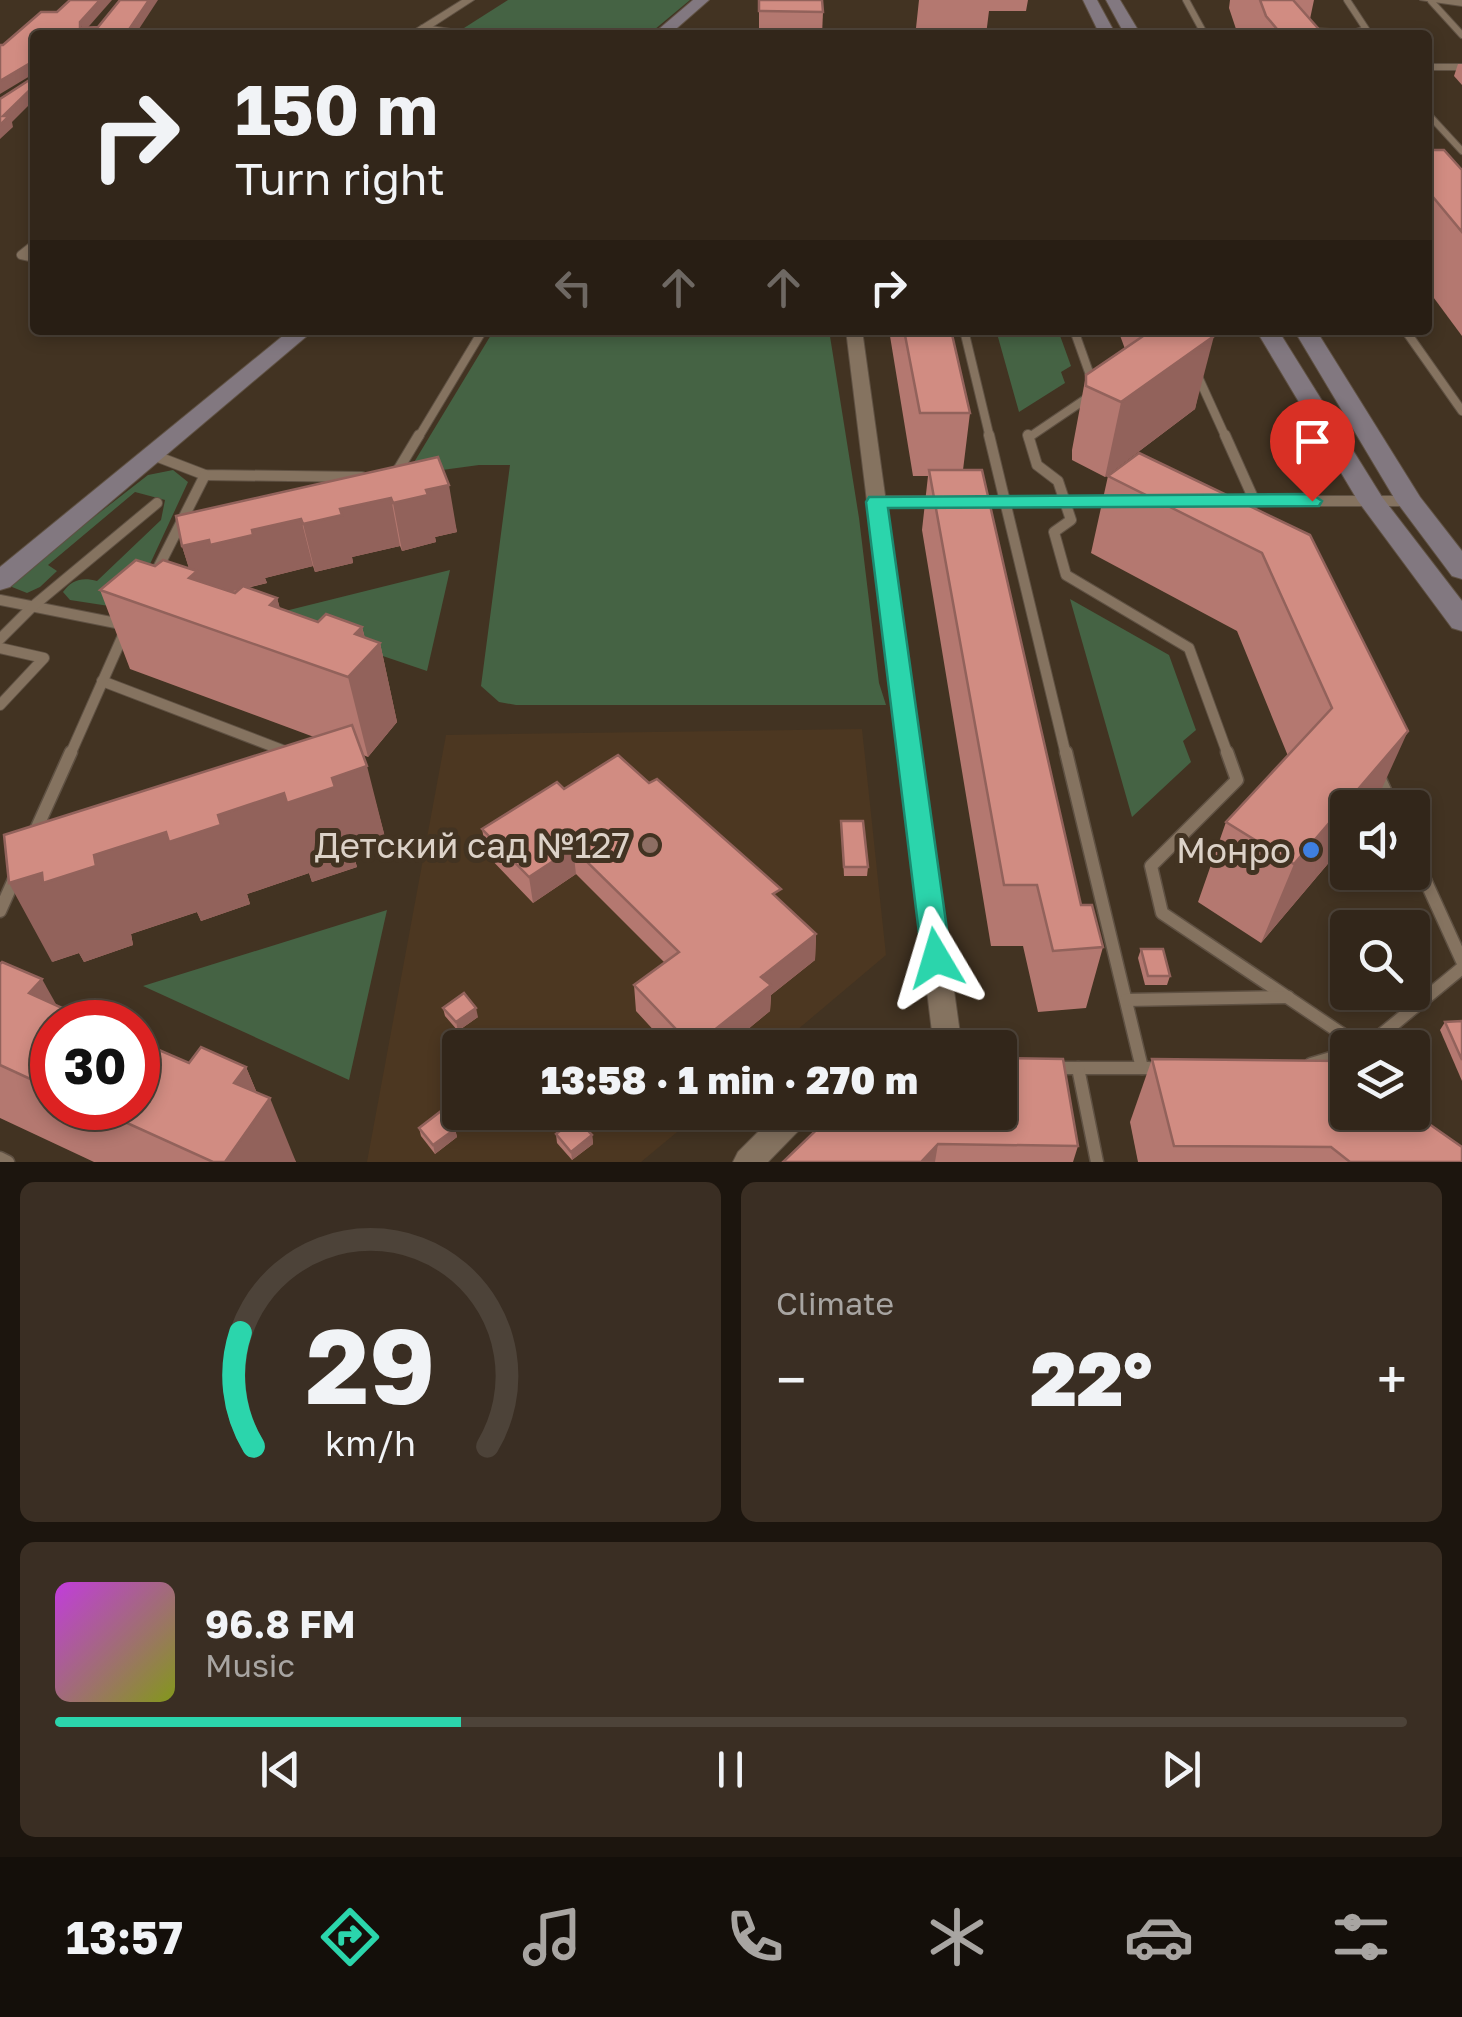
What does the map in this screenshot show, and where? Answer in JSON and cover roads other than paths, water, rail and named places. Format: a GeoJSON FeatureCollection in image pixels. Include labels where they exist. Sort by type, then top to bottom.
{"type":"FeatureCollection","features":[{"type":"Feature","properties":{"kind":"main road"},"geometry":{"type":"LineString","coordinates":[[666,30],[702,0]]}},
{"type":"Feature","properties":{"kind":"main road"},"geometry":{"type":"LineString","coordinates":[[1090,0],[1105,30]]}},
{"type":"Feature","properties":{"kind":"main road"},"geometry":{"type":"LineString","coordinates":[[1112,0],[1129,30]]}},
{"type":"Feature","properties":{"kind":"main road"},"geometry":{"type":"LineString","coordinates":[[0,581],[297,335]]}},
{"type":"Feature","properties":{"kind":"main road"},"geometry":{"type":"LineString","coordinates":[[1271,335],[1371,501],[1462,621]]}},
{"type":"Feature","properties":{"kind":"main road"},"geometry":{"type":"LineString","coordinates":[[1307,335],[1409,501],[1462,570]]}},
{"type":"Feature","properties":{"kind":"street"},"geometry":{"type":"LineString","coordinates":[[420,30],[469,0]]}},
{"type":"Feature","properties":{"kind":"street"},"geometry":{"type":"LineString","coordinates":[[1428,1],[1461,2]]}},
{"type":"Feature","properties":{"kind":"street"},"geometry":{"type":"LineString","coordinates":[[855,335],[946,1030]]}},
{"type":"Feature","properties":{"kind":"street"},"geometry":{"type":"LineString","coordinates":[[748,1162],[780,1130]]}},
{"type":"Feature","properties":{"kind":"lane"},"geometry":{"type":"LineString","coordinates":[[1186,0],[1202,30]]}},
{"type":"Feature","properties":{"kind":"lane"},"geometry":{"type":"LineString","coordinates":[[1348,0],[1366,29],[1363,30]]}},
{"type":"Feature","properties":{"kind":"lane"},"geometry":{"type":"LineString","coordinates":[[1428,1],[1462,35]]}},
{"type":"Feature","properties":{"kind":"lane"},"geometry":{"type":"LineString","coordinates":[[423,28],[437,30]]}},
{"type":"Feature","properties":{"kind":"lane"},"geometry":{"type":"LineString","coordinates":[[1432,67],[1462,67]]}},
{"type":"Feature","properties":{"kind":"lane"},"geometry":{"type":"LineString","coordinates":[[1432,118],[1462,151]]}},
{"type":"Feature","properties":{"kind":"lane"},"geometry":{"type":"LineString","coordinates":[[152,454],[204,475],[394,482],[480,335]]}},
{"type":"Feature","properties":{"kind":"lane"},"geometry":{"type":"LineString","coordinates":[[965,335],[1142,1068]]}},
{"type":"Feature","properties":{"kind":"lane"},"geometry":{"type":"LineString","coordinates":[[1076,335],[1096,392],[1027,436],[1036,465],[1058,481],[1071,520],[1054,532],[1066,575],[1189,648],[1237,780],[1151,866],[1162,913],[1337,1030]]}},
{"type":"Feature","properties":{"kind":"lane"},"geometry":{"type":"LineString","coordinates":[[1408,335],[1462,411]]}},
{"type":"Feature","properties":{"kind":"lane"},"geometry":{"type":"LineString","coordinates":[[1188,354],[1256,506]]}},
{"type":"Feature","properties":{"kind":"lane"},"geometry":{"type":"LineString","coordinates":[[1444,386],[1462,386]]}},
{"type":"Feature","properties":{"kind":"lane"},"geometry":{"type":"LineString","coordinates":[[155,575],[204,475]]}},
{"type":"Feature","properties":{"kind":"lane"},"geometry":{"type":"LineString","coordinates":[[877,502],[945,501]]}},
{"type":"Feature","properties":{"kind":"lane"},"geometry":{"type":"LineString","coordinates":[[962,501],[1136,501]]}},
{"type":"Feature","properties":{"kind":"lane"},"geometry":{"type":"LineString","coordinates":[[1208,501],[1256,506],[1409,501]]}},
{"type":"Feature","properties":{"kind":"lane"},"geometry":{"type":"LineString","coordinates":[[0,640],[32,606],[156,504]]}},
{"type":"Feature","properties":{"kind":"lane"},"geometry":{"type":"LineString","coordinates":[[173,541],[192,537]]}},
{"type":"Feature","properties":{"kind":"lane"},"geometry":{"type":"LineString","coordinates":[[0,600],[127,625]]}},
{"type":"Feature","properties":{"kind":"lane"},"geometry":{"type":"LineString","coordinates":[[26,853],[136,608]]}},
{"type":"Feature","properties":{"kind":"lane"},"geometry":{"type":"LineString","coordinates":[[0,648],[44,658],[0,705]]}},
{"type":"Feature","properties":{"kind":"lane"},"geometry":{"type":"LineString","coordinates":[[102,682],[300,756]]}},
{"type":"Feature","properties":{"kind":"lane"},"geometry":{"type":"LineString","coordinates":[[1377,773],[1384,790]]}},
{"type":"Feature","properties":{"kind":"lane"},"geometry":{"type":"LineString","coordinates":[[0,911],[19,868]]}},
{"type":"Feature","properties":{"kind":"lane"},"geometry":{"type":"LineString","coordinates":[[12,884],[30,878]]}},
{"type":"Feature","properties":{"kind":"lane"},"geometry":{"type":"LineString","coordinates":[[1385,1030],[1462,964],[1429,890]]}},
{"type":"Feature","properties":{"kind":"lane"},"geometry":{"type":"LineString","coordinates":[[1126,1000],[1288,997]]}},
{"type":"Feature","properties":{"kind":"lane"},"geometry":{"type":"LineString","coordinates":[[1316,1079],[1300,1068],[1330,1059]]}},
{"type":"Feature","properties":{"kind":"lane"},"geometry":{"type":"LineString","coordinates":[[1039,1068],[1162,1068]]}},
{"type":"Feature","properties":{"kind":"lane"},"geometry":{"type":"LineString","coordinates":[[1078,1068],[1098,1162]]}},
{"type":"Feature","properties":{"kind":"lane"},"geometry":{"type":"LineString","coordinates":[[0,1158],[8,1162]]}},
{"type":"Feature","properties":{"kind":"place","name":"Детский сад №127"},"geometry":{"type":"Point","coordinates":[650,845]}},
{"type":"Feature","properties":{"kind":"place","name":"Монро"},"geometry":{"type":"Point","coordinates":[1311,850]}}]}
